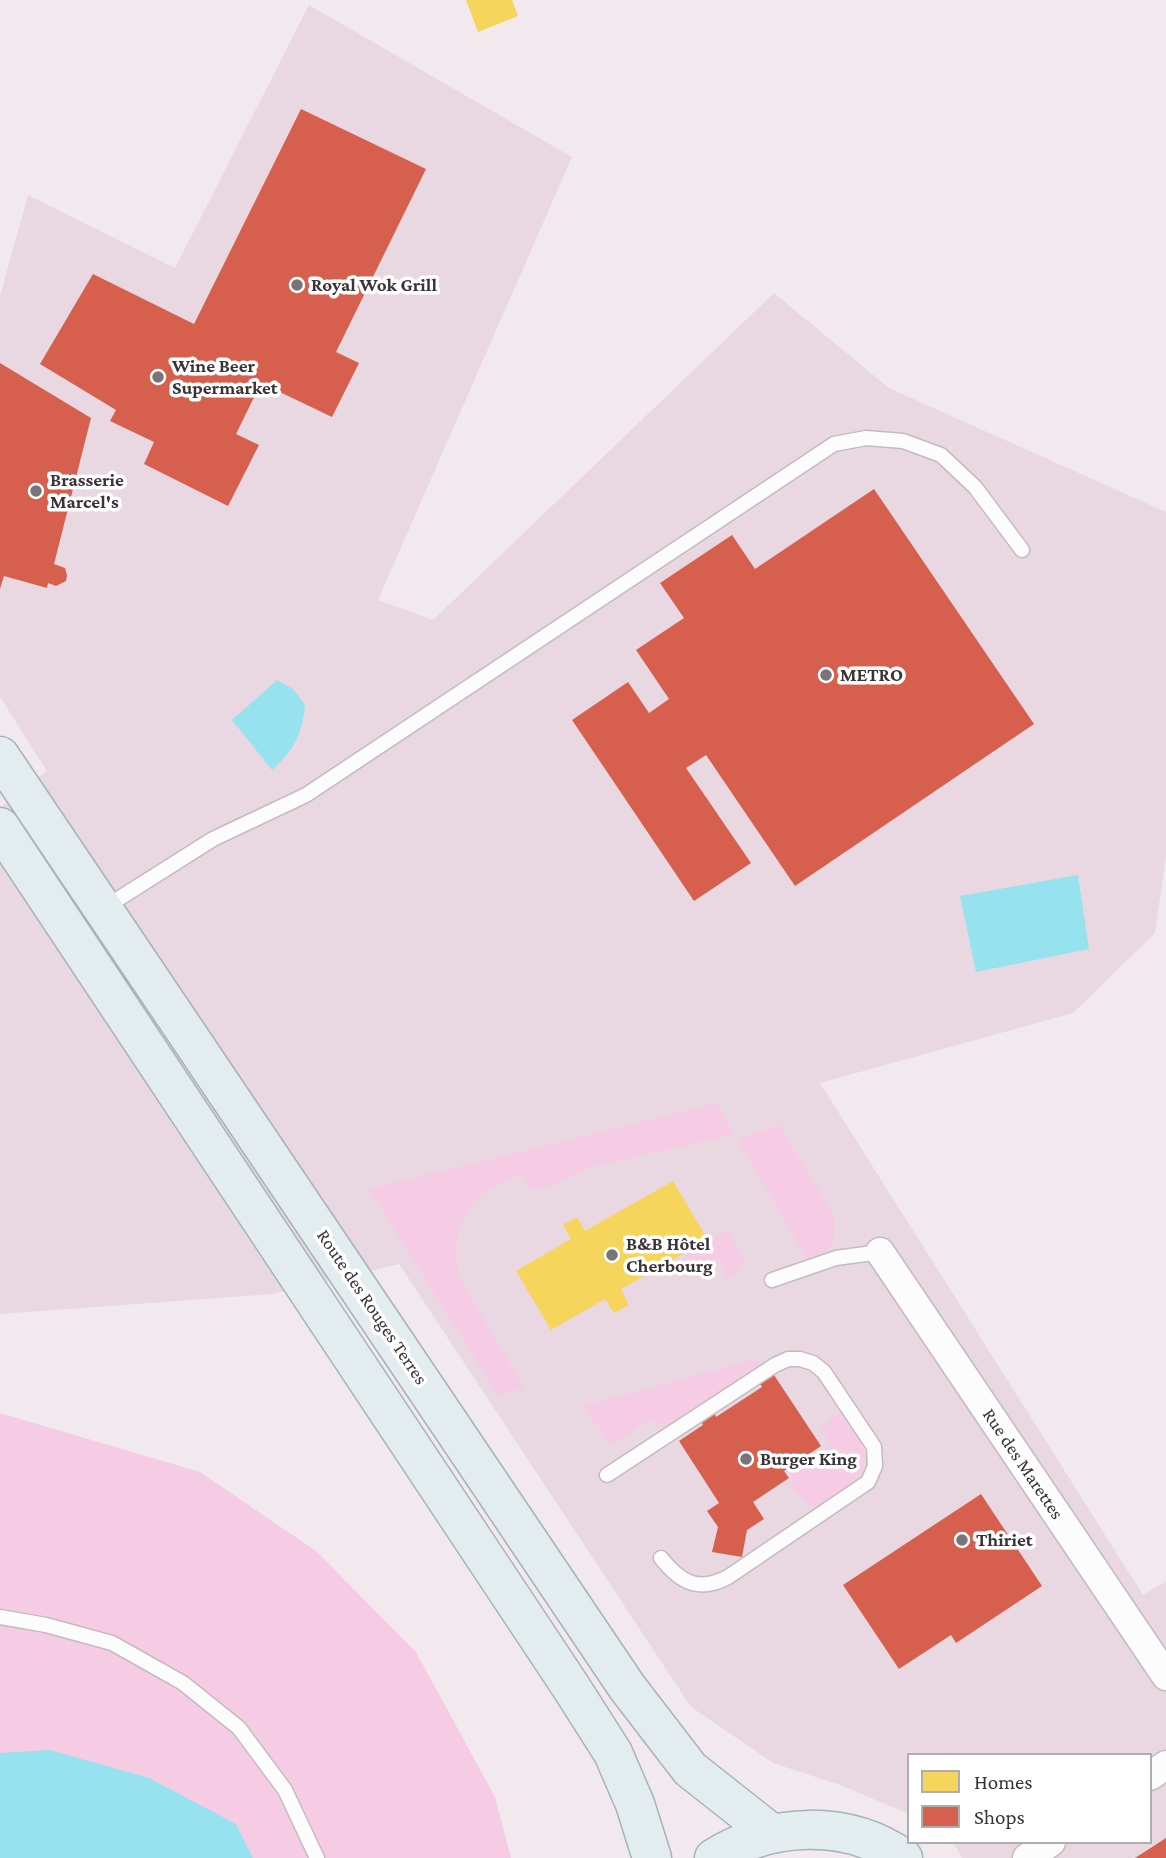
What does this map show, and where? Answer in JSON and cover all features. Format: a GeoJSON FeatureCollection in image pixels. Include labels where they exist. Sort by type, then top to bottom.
{"type":"FeatureCollection","features":[{"type":"Feature","properties":{"kind":"main road","name":"Route des Rouges Terres"},"geometry":{"type":"LineString","coordinates":[[0,756],[654,1725],[690,1769],[771,1833]]}},
{"type":"Feature","properties":{"kind":"main road"},"geometry":{"type":"LineString","coordinates":[[0,827],[613,1753],[635,1804],[652,1858]]}},
{"type":"Feature","properties":{"kind":"main road"},"geometry":{"type":"LineString","coordinates":[[715,1858],[739,1844],[771,1833],[817,1830],[844,1833],[870,1841],[903,1858]]}},
{"type":"Feature","properties":{"kind":"street","name":"Rue des Marettes"},"geometry":{"type":"LineString","coordinates":[[880,1252],[1166,1676]]}},
{"type":"Feature","properties":{"kind":"street"},"geometry":{"type":"LineString","coordinates":[[1027,1858],[1048,1844]]}},
{"type":"Feature","properties":{"kind":"lane"},"geometry":{"type":"LineString","coordinates":[[103,908],[213,839],[306,795],[834,443],[866,438],[903,441],[941,455],[975,487],[1022,550]]}},
{"type":"Feature","properties":{"kind":"lane"},"geometry":{"type":"LineString","coordinates":[[772,1280],[836,1258],[880,1252]]}},
{"type":"Feature","properties":{"kind":"lane"},"geometry":{"type":"LineString","coordinates":[[607,1475],[775,1365],[794,1358],[813,1363],[824,1372],[872,1441],[876,1459],[868,1482],[718,1582],[707,1586],[689,1583],[661,1558]]}},
{"type":"Feature","properties":{"kind":"lane"},"geometry":{"type":"LineString","coordinates":[[0,1617],[46,1625],[112,1643],[183,1683],[239,1728],[285,1790],[317,1858]]}},
{"type":"Feature","properties":{"kind":"shaded area"},"geometry":{"type":"Polygon","coordinates":[[[309,5],[572,157],[378,600],[433,620],[774,293],[889,388],[1166,512],[1166,856],[1155,933],[1073,1013],[820,1083],[1143,1595],[1166,1581],[1166,1858],[962,1858],[954,1844],[1152,1844],[1152,1753],[907,1753],[907,1813],[840,1785],[773,1763],[691,1707],[399,1264],[273,1294],[0,1314],[0,807],[47,771],[0,697],[0,296],[28,195],[175,268],[309,5]]]}},
{"type":"Feature","properties":{"kind":"shaded area"},"geometry":{"type":"Polygon","coordinates":[[[717,1103],[735,1134],[590,1168],[558,1183],[530,1191],[525,1175],[491,1188],[468,1210],[457,1240],[459,1276],[524,1388],[498,1395],[369,1189],[717,1103]]]}},
{"type":"Feature","properties":{"kind":"shaded area"},"geometry":{"type":"Polygon","coordinates":[[[779,1124],[835,1218],[834,1240],[828,1249],[808,1261],[738,1140],[779,1124]]]}},
{"type":"Feature","properties":{"kind":"shaded area"},"geometry":{"type":"Polygon","coordinates":[[[728,1230],[744,1259],[735,1274],[726,1280],[721,1258],[685,1265],[684,1256],[728,1230]]]}},
{"type":"Feature","properties":{"kind":"shaded area"},"geometry":{"type":"Polygon","coordinates":[[[756,1359],[763,1367],[671,1426],[648,1421],[611,1445],[583,1406],[756,1359]]]}},
{"type":"Feature","properties":{"kind":"shaded area"},"geometry":{"type":"Polygon","coordinates":[[[0,1413],[200,1472],[316,1551],[416,1652],[495,1797],[511,1858],[0,1858],[0,1413]]]}},
{"type":"Feature","properties":{"kind":"shaded area"},"geometry":{"type":"Polygon","coordinates":[[[839,1413],[862,1445],[864,1465],[852,1482],[834,1496],[816,1507],[806,1504],[790,1484],[792,1472],[832,1446],[820,1427],[839,1413]]]}},
{"type":"Feature","properties":{"kind":"water"},"geometry":{"type":"Polygon","coordinates":[[[277,680],[293,689],[305,705],[296,741],[272,770],[232,720],[277,680]]]}},
{"type":"Feature","properties":{"kind":"water"},"geometry":{"type":"Polygon","coordinates":[[[1078,875],[1089,949],[976,972],[960,896],[1078,875]]]}},
{"type":"Feature","properties":{"kind":"water"},"geometry":{"type":"Polygon","coordinates":[[[50,1750],[149,1778],[236,1824],[253,1858],[0,1858],[0,1753],[50,1750]]]}},
{"type":"Feature","properties":{"kind":"building: Homes"},"geometry":{"type":"Polygon","coordinates":[[[466,0],[512,0],[518,16],[478,32],[466,0]]]}},
{"type":"Feature","properties":{"kind":"building: Homes","name":"B&B Hôtel Cherbourg"},"geometry":{"type":"Polygon","coordinates":[[[673,1181],[708,1240],[621,1289],[629,1305],[614,1313],[605,1299],[551,1330],[516,1271],[571,1239],[563,1225],[577,1217],[585,1231],[673,1181]]]}},
{"type":"Feature","properties":{"kind":"building: Shops"},"geometry":{"type":"Polygon","coordinates":[[[301,109],[426,169],[336,352],[359,363],[332,417],[261,383],[236,434],[259,445],[228,506],[144,464],[154,442],[110,421],[116,410],[40,364],[93,274],[194,324],[301,109]]]}},
{"type":"Feature","properties":{"kind":"building: Shops","name":"Brasserie Marcel's"},"geometry":{"type":"Polygon","coordinates":[[[0,363],[91,418],[54,564],[65,568],[66,581],[56,586],[48,583],[47,588],[4,576],[0,589],[0,363]]]}},
{"type":"Feature","properties":{"kind":"building: Shops","name":"METRO"},"geometry":{"type":"Polygon","coordinates":[[[874,489],[1034,724],[795,886],[706,755],[686,768],[751,863],[694,901],[572,720],[628,682],[649,713],[669,699],[636,650],[684,618],[660,583],[732,535],[755,569],[874,489]]]}},
{"type":"Feature","properties":{"kind":"building: Shops","name":"Burger King"},"geometry":{"type":"Polygon","coordinates":[[[774,1375],[821,1446],[784,1471],[789,1478],[753,1502],[764,1519],[747,1530],[742,1557],[712,1552],[718,1527],[707,1511],[719,1503],[679,1441],[715,1414],[716,1417],[762,1387],[760,1384],[774,1375]]]}},
{"type":"Feature","properties":{"kind":"building: Shops","name":"Thiriet"},"geometry":{"type":"Polygon","coordinates":[[[981,1494],[1042,1586],[956,1643],[951,1635],[899,1669],[843,1585],[981,1494]]]}},
{"type":"Feature","properties":{"kind":"building: Shops"},"geometry":{"type":"Polygon","coordinates":[[[1166,1838],[1166,1858],[1135,1858],[1166,1838]]]}},
{"type":"Feature","properties":{"kind":"place","name":"Royal Wok Grill"},"geometry":{"type":"Point","coordinates":[297,285]}},
{"type":"Feature","properties":{"kind":"place","name":"Wine Beer Supermarket"},"geometry":{"type":"Point","coordinates":[158,377]}},
{"type":"Feature","properties":{"kind":"place","name":"Brasserie Marcel's"},"geometry":{"type":"Point","coordinates":[36,491]}},
{"type":"Feature","properties":{"kind":"place","name":"METRO"},"geometry":{"type":"Point","coordinates":[826,675]}},
{"type":"Feature","properties":{"kind":"place","name":"B&B Hôtel Cherbourg"},"geometry":{"type":"Point","coordinates":[612,1255]}},
{"type":"Feature","properties":{"kind":"place","name":"Burger King"},"geometry":{"type":"Point","coordinates":[746,1459]}},
{"type":"Feature","properties":{"kind":"place","name":"Thiriet"},"geometry":{"type":"Point","coordinates":[962,1540]}}]}
